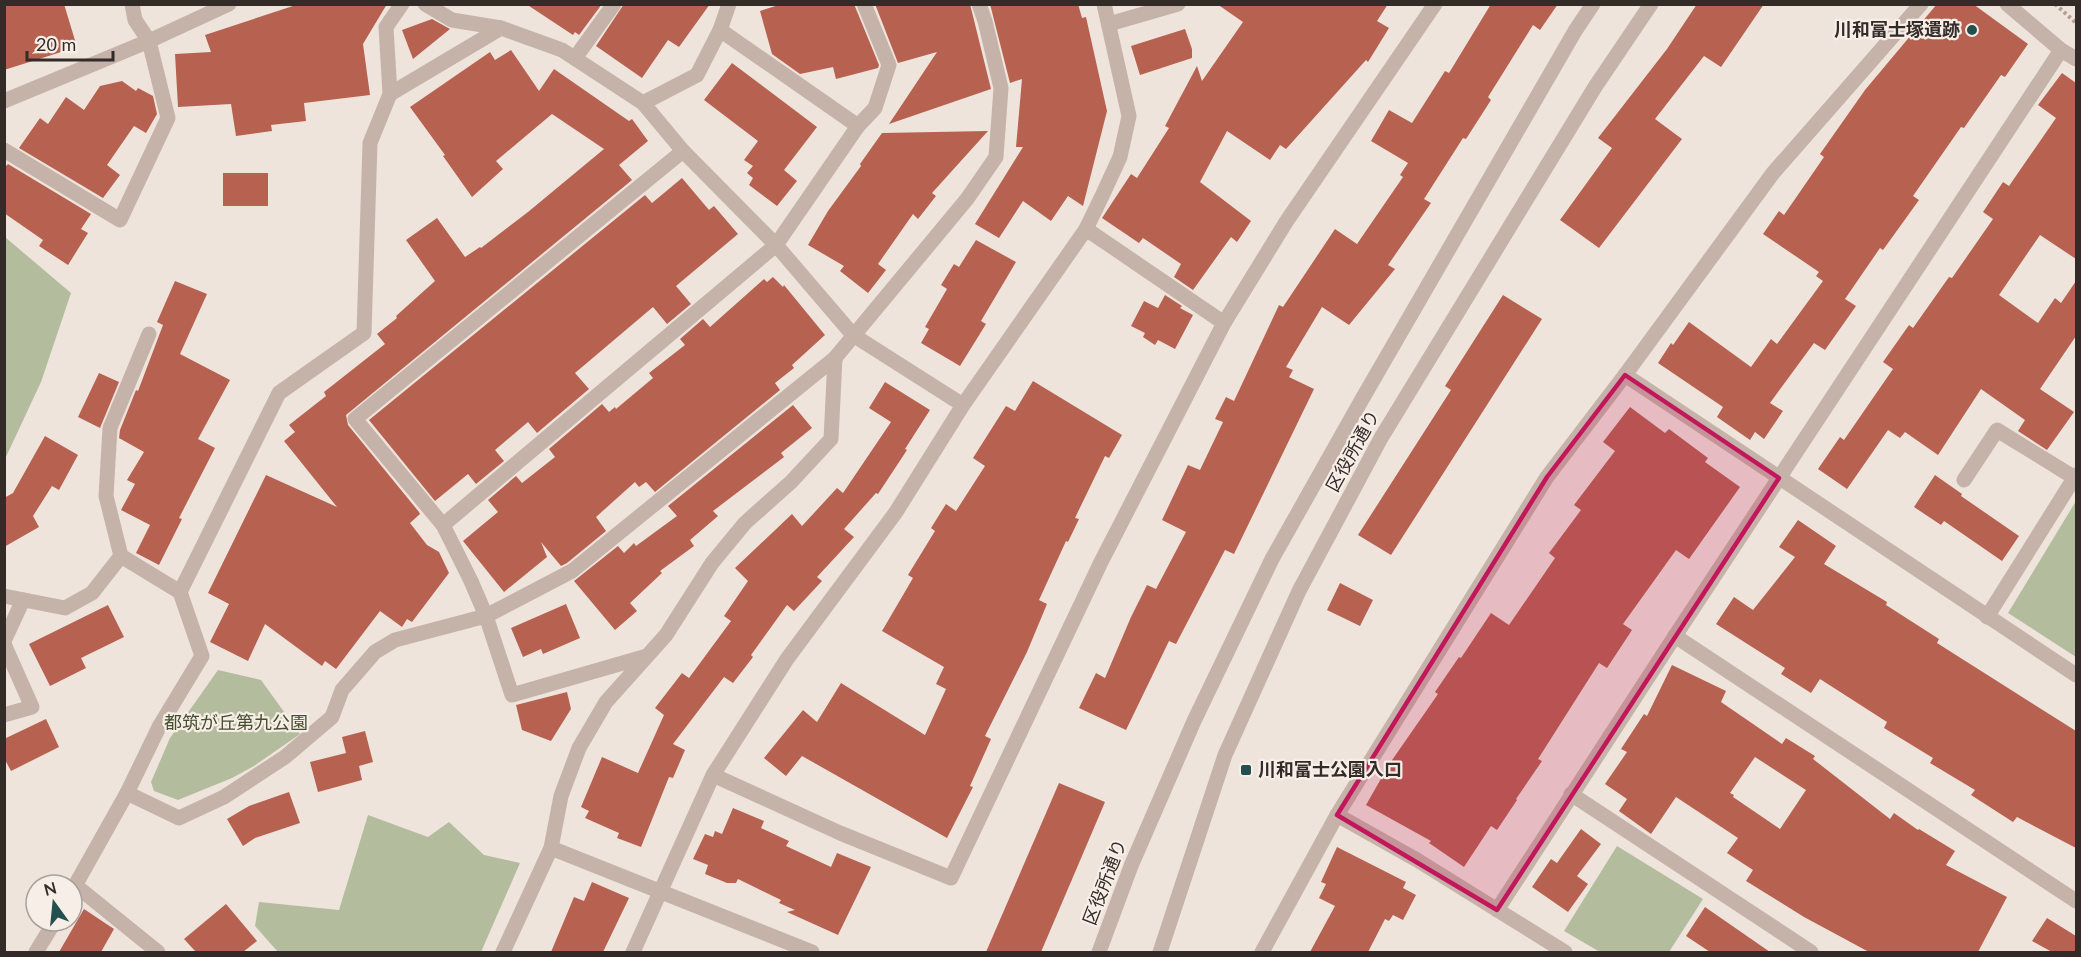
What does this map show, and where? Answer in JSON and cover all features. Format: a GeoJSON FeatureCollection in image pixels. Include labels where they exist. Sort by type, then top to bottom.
{"type":"FeatureCollection","features":[{"type":"Feature","properties":{"kind":"street"},"geometry":{"type":"LineString","coordinates":[[4,150],[120,220],[168,117],[148,41],[135,20],[132,4]]}},
{"type":"Feature","properties":{"kind":"street"},"geometry":{"type":"LineString","coordinates":[[4,101],[148,41],[229,4]]}},
{"type":"Feature","properties":{"kind":"street"},"geometry":{"type":"LineString","coordinates":[[180,592],[279,393],[364,333],[370,143],[390,94],[386,27],[402,4]]}},
{"type":"Feature","properties":{"kind":"street"},"geometry":{"type":"LineString","coordinates":[[425,4],[452,20],[501,28],[562,50],[643,103],[683,151],[776,245],[853,335],[963,405]]}},
{"type":"Feature","properties":{"kind":"street"},"geometry":{"type":"LineString","coordinates":[[575,58],[614,4]]}},
{"type":"Feature","properties":{"kind":"street"},"geometry":{"type":"LineString","coordinates":[[643,103],[697,75],[720,30],[729,4]]}},
{"type":"Feature","properties":{"kind":"street"},"geometry":{"type":"LineString","coordinates":[[443,525],[776,245],[858,126],[875,108],[889,65],[864,4]]}},
{"type":"Feature","properties":{"kind":"street"},"geometry":{"type":"LineString","coordinates":[[127,793],[179,818],[224,797],[285,757],[332,717],[342,690],[375,652],[395,640],[486,616],[572,571],[835,358],[967,199],[996,157],[1001,88],[979,4]]}},
{"type":"Feature","properties":{"kind":"street"},"geometry":{"type":"LineString","coordinates":[[633,952],[713,775],[787,659],[896,512],[963,405],[1086,229],[1120,157],[1129,116],[1104,4]]}},
{"type":"Feature","properties":{"kind":"street"},"geometry":{"type":"LineString","coordinates":[[1109,24],[1178,4]]}},
{"type":"Feature","properties":{"kind":"street"},"geometry":{"type":"LineString","coordinates":[[713,775],[840,833],[951,878],[1101,562],[1224,323],[1286,222],[1435,4]]}},
{"type":"Feature","properties":{"kind":"street","name":"区役所通り"},"geometry":{"type":"LineString","coordinates":[[1099,952],[1131,866],[1194,721],[1272,559],[1575,31],[1593,4]]}},
{"type":"Feature","properties":{"kind":"street","name":"区役所通り"},"geometry":{"type":"LineString","coordinates":[[1160,952],[1225,755],[1299,591],[1381,438],[1595,87],[1651,4]]}},
{"type":"Feature","properties":{"kind":"street"},"geometry":{"type":"LineString","coordinates":[[1263,952],[1337,814],[1546,477],[1625,375],[1773,173],[1921,4]]}},
{"type":"Feature","properties":{"kind":"street"},"geometry":{"type":"LineString","coordinates":[[2007,4],[2061,50],[2076,59]]}},
{"type":"Feature","properties":{"kind":"street"},"geometry":{"type":"LineString","coordinates":[[390,94],[501,28]]}},
{"type":"Feature","properties":{"kind":"street"},"geometry":{"type":"LineString","coordinates":[[720,30],[858,126]]}},
{"type":"Feature","properties":{"kind":"street"},"geometry":{"type":"LineString","coordinates":[[1497,910],[2061,50]]}},
{"type":"Feature","properties":{"kind":"street"},"geometry":{"type":"LineString","coordinates":[[647,656],[512,695],[486,616],[443,525],[355,419],[683,151]]}},
{"type":"Feature","properties":{"kind":"street"},"geometry":{"type":"LineString","coordinates":[[1086,229],[1224,323]]}},
{"type":"Feature","properties":{"kind":"street"},"geometry":{"type":"LineString","coordinates":[[82,873],[127,793],[159,727],[202,657],[180,592],[121,556],[106,496],[110,429],[149,334]]}},
{"type":"Feature","properties":{"kind":"street"},"geometry":{"type":"LineString","coordinates":[[503,952],[551,848],[561,796],[579,748],[606,702],[666,635],[712,563],[746,524],[791,482],[831,439],[835,358]]}},
{"type":"Feature","properties":{"kind":"street"},"geometry":{"type":"LineString","coordinates":[[1625,375],[2076,675]]}},
{"type":"Feature","properties":{"kind":"street"},"geometry":{"type":"LineString","coordinates":[[1964,480],[1997,430],[2076,477],[1987,617]]}},
{"type":"Feature","properties":{"kind":"street"},"geometry":{"type":"LineString","coordinates":[[4,596],[65,608],[92,593],[121,556]]}},
{"type":"Feature","properties":{"kind":"street"},"geometry":{"type":"LineString","coordinates":[[4,715],[32,707],[4,643],[23,600]]}},
{"type":"Feature","properties":{"kind":"street"},"geometry":{"type":"LineString","coordinates":[[1675,636],[2076,902]]}},
{"type":"Feature","properties":{"kind":"street"},"geometry":{"type":"LineString","coordinates":[[1571,794],[1811,952]]}},
{"type":"Feature","properties":{"kind":"street"},"geometry":{"type":"LineString","coordinates":[[1337,814],[1417,860],[1565,952]]}},
{"type":"Feature","properties":{"kind":"street"},"geometry":{"type":"LineString","coordinates":[[551,848],[812,952]]}},
{"type":"Feature","properties":{"kind":"street"},"geometry":{"type":"LineString","coordinates":[[84,896],[158,952]]}},
{"type":"Feature","properties":{"kind":"street"},"geometry":{"type":"LineString","coordinates":[[36,952],[48,933]]}},
{"type":"Feature","properties":{"kind":"path"},"geometry":{"type":"LineString","coordinates":[[2055,4],[2076,23]]}},
{"type":"Feature","properties":{"kind":"highlighted area"},"geometry":{"type":"Polygon","coordinates":[[[1625,375],[1779,478],[1497,910],[1337,815],[1547,477],[1625,375]]]}},
{"type":"Feature","properties":{"kind":"green space"},"geometry":{"type":"Polygon","coordinates":[[[5,237],[71,293],[41,382],[5,459],[5,237]]]}},
{"type":"Feature","properties":{"kind":"green space"},"geometry":{"type":"Polygon","coordinates":[[[2076,501],[2076,657],[2008,613],[2076,501]]]}},
{"type":"Feature","properties":{"kind":"green space","name":"都筑が丘第九公園"},"geometry":{"type":"Polygon","coordinates":[[[218,670],[261,680],[300,734],[254,766],[232,778],[178,800],[154,791],[151,782],[170,738],[218,670]]]}},
{"type":"Feature","properties":{"kind":"green space"},"geometry":{"type":"Polygon","coordinates":[[[368,815],[428,837],[449,822],[484,855],[520,863],[481,952],[278,952],[255,926],[259,902],[339,910],[368,815]]]}},
{"type":"Feature","properties":{"kind":"green space"},"geometry":{"type":"Polygon","coordinates":[[[1617,846],[1703,899],[1669,952],[1600,952],[1564,931],[1617,846]]]}},
{"type":"Feature","properties":{"kind":"building"},"geometry":{"type":"Polygon","coordinates":[[[4,4],[64,4],[77,47],[4,70],[4,4]]]}},
{"type":"Feature","properties":{"kind":"building"},"geometry":{"type":"Polygon","coordinates":[[[299,4],[387,4],[363,44],[370,95],[304,103],[306,121],[271,125],[272,131],[236,136],[231,104],[178,107],[175,54],[211,52],[205,35],[299,4]]]}},
{"type":"Feature","properties":{"kind":"building"},"geometry":{"type":"Polygon","coordinates":[[[526,4],[602,4],[579,35],[575,32],[573,35],[526,4]]]}},
{"type":"Feature","properties":{"kind":"building"},"geometry":{"type":"Polygon","coordinates":[[[624,4],[710,4],[679,47],[668,40],[642,78],[596,46],[624,4]]]}},
{"type":"Feature","properties":{"kind":"building"},"geometry":{"type":"Polygon","coordinates":[[[782,4],[854,4],[879,65],[878,68],[836,79],[833,67],[800,74],[772,54],[760,11],[782,4]]]}},
{"type":"Feature","properties":{"kind":"building"},"geometry":{"type":"Polygon","coordinates":[[[875,4],[970,4],[991,89],[889,124],[937,52],[898,63],[875,4]]]}},
{"type":"Feature","properties":{"kind":"building"},"geometry":{"type":"Polygon","coordinates":[[[990,4],[1078,4],[1082,18],[1086,17],[1107,111],[1083,206],[1068,196],[1051,221],[1023,201],[999,238],[975,224],[1023,147],[1016,147],[1022,79],[1010,83],[990,4]]]}},
{"type":"Feature","properties":{"kind":"building"},"geometry":{"type":"Polygon","coordinates":[[[1217,4],[1388,4],[1377,21],[1389,28],[1368,62],[1366,60],[1286,149],[1280,145],[1270,160],[1227,131],[1200,182],[1251,221],[1237,242],[1231,237],[1193,290],[1174,277],[1181,264],[1143,238],[1139,243],[1102,218],[1131,174],[1137,178],[1169,128],[1165,126],[1197,66],[1202,81],[1243,22],[1217,4]]]}},
{"type":"Feature","properties":{"kind":"building"},"geometry":{"type":"Polygon","coordinates":[[[1491,4],[1558,4],[1540,30],[1533,25],[1488,97],[1491,100],[1466,139],[1463,138],[1424,199],[1431,203],[1388,265],[1395,269],[1349,325],[1322,307],[1286,367],[1293,370],[1289,377],[1314,389],[1234,554],[1225,550],[1176,644],[1169,641],[1126,730],[1079,708],[1096,673],[1105,678],[1147,585],[1156,589],[1186,532],[1162,520],[1188,465],[1200,470],[1223,422],[1215,419],[1226,397],[1234,401],[1279,305],[1283,307],[1335,229],[1357,244],[1403,177],[1400,175],[1408,163],[1371,141],[1389,110],[1412,123],[1445,71],[1449,73],[1491,4]]]}},
{"type":"Feature","properties":{"kind":"building"},"geometry":{"type":"Polygon","coordinates":[[[1697,4],[1764,4],[1721,67],[1704,56],[1655,119],[1682,139],[1599,248],[1560,220],[1612,148],[1598,138],[1667,49],[1697,4]]]}},
{"type":"Feature","properties":{"kind":"building"},"geometry":{"type":"Polygon","coordinates":[[[1937,4],[1973,4],[2028,44],[2005,77],[2001,75],[1964,128],[1961,127],[1913,196],[1919,200],[1883,250],[1880,248],[1845,299],[1856,306],[1825,350],[1814,343],[1770,403],[1783,411],[1764,439],[1755,432],[1750,440],[1717,417],[1723,407],[1658,363],[1689,322],[1751,367],[1771,339],[1777,344],[1823,281],[1816,276],[1819,272],[1763,234],[1779,211],[1784,215],[1824,157],[1820,154],[1865,90],[1937,4]]]}},
{"type":"Feature","properties":{"kind":"building"},"geometry":{"type":"Polygon","coordinates":[[[432,19],[450,29],[413,59],[402,30],[432,19]]]}},
{"type":"Feature","properties":{"kind":"building"},"geometry":{"type":"Polygon","coordinates":[[[1185,29],[1192,49],[1192,58],[1140,75],[1131,46],[1185,29]]]}},
{"type":"Feature","properties":{"kind":"building"},"geometry":{"type":"Polygon","coordinates":[[[511,50],[539,91],[554,69],[629,121],[632,119],[648,141],[619,165],[632,180],[346,415],[348,425],[419,512],[420,514],[410,523],[427,545],[439,552],[449,573],[412,622],[407,619],[402,627],[380,611],[336,669],[325,661],[322,666],[265,624],[248,661],[210,642],[229,604],[208,593],[266,475],[337,507],[284,441],[295,432],[289,425],[326,396],[324,392],[385,344],[377,334],[435,281],[406,240],[437,218],[465,257],[481,248],[528,212],[604,149],[552,114],[496,161],[503,169],[472,197],[410,107],[490,52],[495,60],[511,50]]]}},
{"type":"Feature","properties":{"kind":"building"},"geometry":{"type":"Polygon","coordinates":[[[732,63],[817,127],[784,170],[797,181],[777,206],[749,185],[753,178],[747,173],[753,166],[744,160],[758,141],[704,100],[732,63]]]}},
{"type":"Feature","properties":{"kind":"building"},"geometry":{"type":"Polygon","coordinates":[[[2062,73],[2076,83],[2076,259],[2040,235],[1999,295],[2038,323],[2055,298],[2061,303],[2076,281],[2076,336],[2040,389],[2074,412],[2047,450],[2018,431],[2025,420],[1981,389],[1938,455],[1905,432],[1900,438],[1888,430],[1847,489],[1818,469],[1840,437],[1844,440],[1893,369],[1883,362],[1909,325],[1913,328],[1949,277],[1952,278],[1993,219],[1983,212],[2003,182],[2009,186],[2056,118],[2038,105],[2062,73]]]}},
{"type":"Feature","properties":{"kind":"building"},"geometry":{"type":"Polygon","coordinates":[[[122,81],[136,91],[138,88],[153,96],[157,114],[146,133],[134,126],[107,165],[120,175],[103,198],[19,148],[40,118],[48,124],[66,97],[84,110],[100,86],[122,81]]]}},
{"type":"Feature","properties":{"kind":"building"},"geometry":{"type":"Polygon","coordinates":[[[988,131],[932,193],[936,196],[918,219],[913,214],[878,264],[886,270],[868,293],[840,271],[844,266],[808,245],[828,211],[882,133],[988,131]]]}},
{"type":"Feature","properties":{"kind":"building"},"geometry":{"type":"Polygon","coordinates":[[[8,164],[91,214],[81,229],[88,233],[68,265],[39,246],[43,240],[4,213],[4,168],[8,164]]]}},
{"type":"Feature","properties":{"kind":"building"},"geometry":{"type":"Polygon","coordinates":[[[223,173],[268,173],[268,206],[223,206],[223,173]]]}},
{"type":"Feature","properties":{"kind":"building"},"geometry":{"type":"Polygon","coordinates":[[[682,178],[709,210],[714,206],[738,234],[676,286],[691,304],[667,324],[653,307],[575,373],[589,389],[537,433],[528,422],[495,450],[504,461],[476,484],[468,474],[435,501],[369,420],[645,195],[652,203],[682,178]]]}},
{"type":"Feature","properties":{"kind":"building"},"geometry":{"type":"Polygon","coordinates":[[[976,240],[1016,262],[981,321],[986,324],[960,366],[921,343],[929,329],[925,327],[947,289],[941,285],[954,264],[959,267],[976,240]]]}},
{"type":"Feature","properties":{"kind":"building"},"geometry":{"type":"Polygon","coordinates":[[[773,277],[783,287],[784,285],[825,335],[792,365],[794,368],[775,383],[780,390],[655,492],[646,482],[639,487],[635,482],[596,517],[606,531],[567,563],[561,566],[541,542],[547,557],[504,592],[463,541],[498,512],[488,500],[516,476],[522,483],[555,457],[549,449],[602,404],[609,412],[615,407],[616,409],[653,378],[649,373],[685,345],[680,339],[703,319],[710,327],[764,279],[767,282],[773,277]]]}},
{"type":"Feature","properties":{"kind":"building"},"geometry":{"type":"Polygon","coordinates":[[[175,281],[207,294],[180,354],[230,380],[198,439],[215,448],[179,518],[182,519],[159,565],[136,553],[150,525],[121,510],[135,484],[127,480],[144,452],[119,438],[120,430],[136,390],[138,391],[163,325],[157,322],[175,281]]]}},
{"type":"Feature","properties":{"kind":"building"},"geometry":{"type":"Polygon","coordinates":[[[1165,295],[1182,306],[1180,308],[1193,315],[1175,349],[1158,340],[1155,345],[1143,337],[1145,333],[1131,326],[1144,301],[1158,308],[1165,295]]]}},
{"type":"Feature","properties":{"kind":"building"},"geometry":{"type":"Polygon","coordinates":[[[1503,295],[1542,319],[1391,555],[1358,535],[1451,390],[1445,386],[1503,295]]]}},
{"type":"Feature","properties":{"kind":"building"},"geometry":{"type":"Polygon","coordinates":[[[99,373],[119,382],[100,428],[78,417],[99,373]]]}},
{"type":"Feature","properties":{"kind":"building"},"geometry":{"type":"Polygon","coordinates":[[[1033,381],[1122,435],[1109,458],[1105,456],[1075,518],[1079,519],[1068,542],[1066,541],[1039,600],[1047,604],[1027,652],[985,736],[991,739],[970,786],[973,787],[947,838],[802,756],[786,776],[764,758],[803,710],[817,722],[841,683],[925,735],[946,689],[936,684],[944,667],[882,631],[913,578],[908,575],[935,531],[931,528],[946,504],[956,511],[985,466],[973,458],[1006,406],[1015,411],[1033,381]]]}},
{"type":"Feature","properties":{"kind":"building"},"geometry":{"type":"Polygon","coordinates":[[[885,382],[930,410],[878,494],[876,493],[844,529],[854,537],[817,577],[822,581],[794,611],[787,605],[733,683],[724,677],[673,744],[685,750],[673,778],[669,777],[641,847],[617,838],[619,833],[585,818],[589,811],[581,807],[602,757],[638,773],[664,715],[655,708],[682,673],[689,678],[731,621],[724,616],[748,581],[735,568],[792,514],[802,526],[837,488],[843,493],[891,422],[869,408],[885,382]]]}},
{"type":"Feature","properties":{"kind":"building"},"geometry":{"type":"Polygon","coordinates":[[[793,405],[812,428],[781,453],[784,457],[713,511],[718,516],[690,540],[694,546],[660,571],[662,573],[630,603],[637,611],[615,630],[574,581],[618,546],[624,553],[634,543],[636,546],[677,516],[668,506],[793,405]]]}},
{"type":"Feature","properties":{"kind":"building"},"geometry":{"type":"Polygon","coordinates":[[[1630,407],[1665,433],[1669,429],[1708,458],[1705,462],[1740,487],[1689,559],[1676,550],[1623,624],[1632,630],[1607,668],[1599,663],[1538,759],[1542,761],[1517,800],[1497,830],[1491,826],[1464,867],[1429,843],[1431,841],[1366,805],[1390,763],[1438,694],[1435,692],[1491,613],[1509,625],[1555,558],[1549,553],[1581,510],[1574,505],[1615,451],[1603,442],[1630,407]]]}},
{"type":"Feature","properties":{"kind":"building"},"geometry":{"type":"Polygon","coordinates":[[[45,436],[78,455],[59,490],[52,486],[33,516],[39,527],[4,547],[4,498],[13,493],[45,436]]]}},
{"type":"Feature","properties":{"kind":"building"},"geometry":{"type":"Polygon","coordinates":[[[1935,475],[2019,536],[2002,561],[1944,521],[1941,525],[1914,507],[1935,475]]]}},
{"type":"Feature","properties":{"kind":"building"},"geometry":{"type":"Polygon","coordinates":[[[1798,520],[1836,546],[1824,564],[1887,602],[1886,605],[1939,639],[1937,643],[2076,731],[2076,848],[2017,817],[2013,822],[1971,795],[1975,790],[1930,763],[1933,758],[1884,728],[1887,722],[1820,679],[1811,693],[1781,674],[1785,668],[1716,624],[1734,597],[1753,610],[1795,557],[1779,547],[1798,520]]]}},
{"type":"Feature","properties":{"kind":"building"},"geometry":{"type":"Polygon","coordinates":[[[1340,583],[1373,600],[1360,626],[1327,610],[1340,583]]]}},
{"type":"Feature","properties":{"kind":"building"},"geometry":{"type":"Polygon","coordinates":[[[566,604],[580,638],[543,654],[541,649],[523,657],[511,628],[566,604]]]}},
{"type":"Feature","properties":{"kind":"building"},"geometry":{"type":"Polygon","coordinates":[[[108,605],[124,637],[81,658],[86,668],[50,686],[29,644],[108,605]]]}},
{"type":"Feature","properties":{"kind":"building"},"geometry":{"type":"Polygon","coordinates":[[[1672,665],[1726,691],[1721,702],[1782,744],[1786,738],[1815,756],[1813,759],[1890,819],[1894,813],[1955,851],[1946,865],[2007,897],[1978,952],[1869,952],[1804,917],[1746,881],[1753,870],[1727,853],[1738,838],[1676,797],[1651,834],[1619,811],[1627,799],[1605,784],[1627,752],[1621,749],[1644,714],[1647,716],[1672,665]],[[1755,757],[1730,793],[1780,829],[1806,790],[1755,757]]]}},
{"type":"Feature","properties":{"kind":"building"},"geometry":{"type":"Polygon","coordinates":[[[567,692],[571,709],[551,741],[522,730],[516,705],[567,692]]]}},
{"type":"Feature","properties":{"kind":"building"},"geometry":{"type":"Polygon","coordinates":[[[46,719],[59,747],[11,771],[4,758],[4,739],[46,719]]]}},
{"type":"Feature","properties":{"kind":"building"},"geometry":{"type":"Polygon","coordinates":[[[365,731],[373,762],[359,766],[362,780],[318,792],[310,762],[346,753],[342,737],[365,731]]]}},
{"type":"Feature","properties":{"kind":"building"},"geometry":{"type":"Polygon","coordinates":[[[1059,783],[1105,802],[1041,952],[986,952],[1059,783]]]}},
{"type":"Feature","properties":{"kind":"building"},"geometry":{"type":"Polygon","coordinates":[[[289,792],[300,823],[255,838],[243,846],[227,819],[249,806],[289,792]]]}},
{"type":"Feature","properties":{"kind":"building"},"geometry":{"type":"Polygon","coordinates":[[[733,808],[764,821],[761,828],[789,841],[786,846],[831,867],[837,853],[871,867],[838,935],[787,912],[795,910],[779,903],[781,900],[738,879],[736,883],[727,883],[705,874],[708,865],[693,859],[705,834],[713,837],[715,831],[722,834],[733,808]]]}},
{"type":"Feature","properties":{"kind":"building"},"geometry":{"type":"Polygon","coordinates":[[[1581,829],[1601,844],[1577,876],[1588,884],[1568,912],[1532,887],[1551,859],[1557,863],[1581,829]]]}},
{"type":"Feature","properties":{"kind":"building"},"geometry":{"type":"Polygon","coordinates":[[[1337,847],[1406,882],[1403,888],[1416,895],[1403,920],[1393,915],[1389,921],[1385,919],[1368,952],[1310,952],[1335,906],[1319,898],[1326,884],[1321,882],[1337,847]]]}},
{"type":"Feature","properties":{"kind":"building"},"geometry":{"type":"Polygon","coordinates":[[[592,882],[629,898],[603,952],[551,952],[574,897],[584,901],[592,882]]]}},
{"type":"Feature","properties":{"kind":"building"},"geometry":{"type":"Polygon","coordinates":[[[226,904],[257,941],[243,952],[196,952],[184,939],[226,904]]]}},
{"type":"Feature","properties":{"kind":"building"},"geometry":{"type":"Polygon","coordinates":[[[1705,907],[1770,952],[1710,952],[1686,936],[1705,907]]]}},
{"type":"Feature","properties":{"kind":"building"},"geometry":{"type":"Polygon","coordinates":[[[84,909],[114,929],[101,952],[59,952],[70,933],[84,933],[84,909]]]}},
{"type":"Feature","properties":{"kind":"building"},"geometry":{"type":"Polygon","coordinates":[[[2047,918],[2076,936],[2076,952],[2052,952],[2032,941],[2047,918]]]}},
{"type":"Feature","properties":{"kind":"place","name":"川和富士塚遺跡"},"geometry":{"type":"Point","coordinates":[1972,30]}},
{"type":"Feature","properties":{"kind":"place","name":"川和富士公園入口"},"geometry":{"type":"Point","coordinates":[1246,770]}}]}
